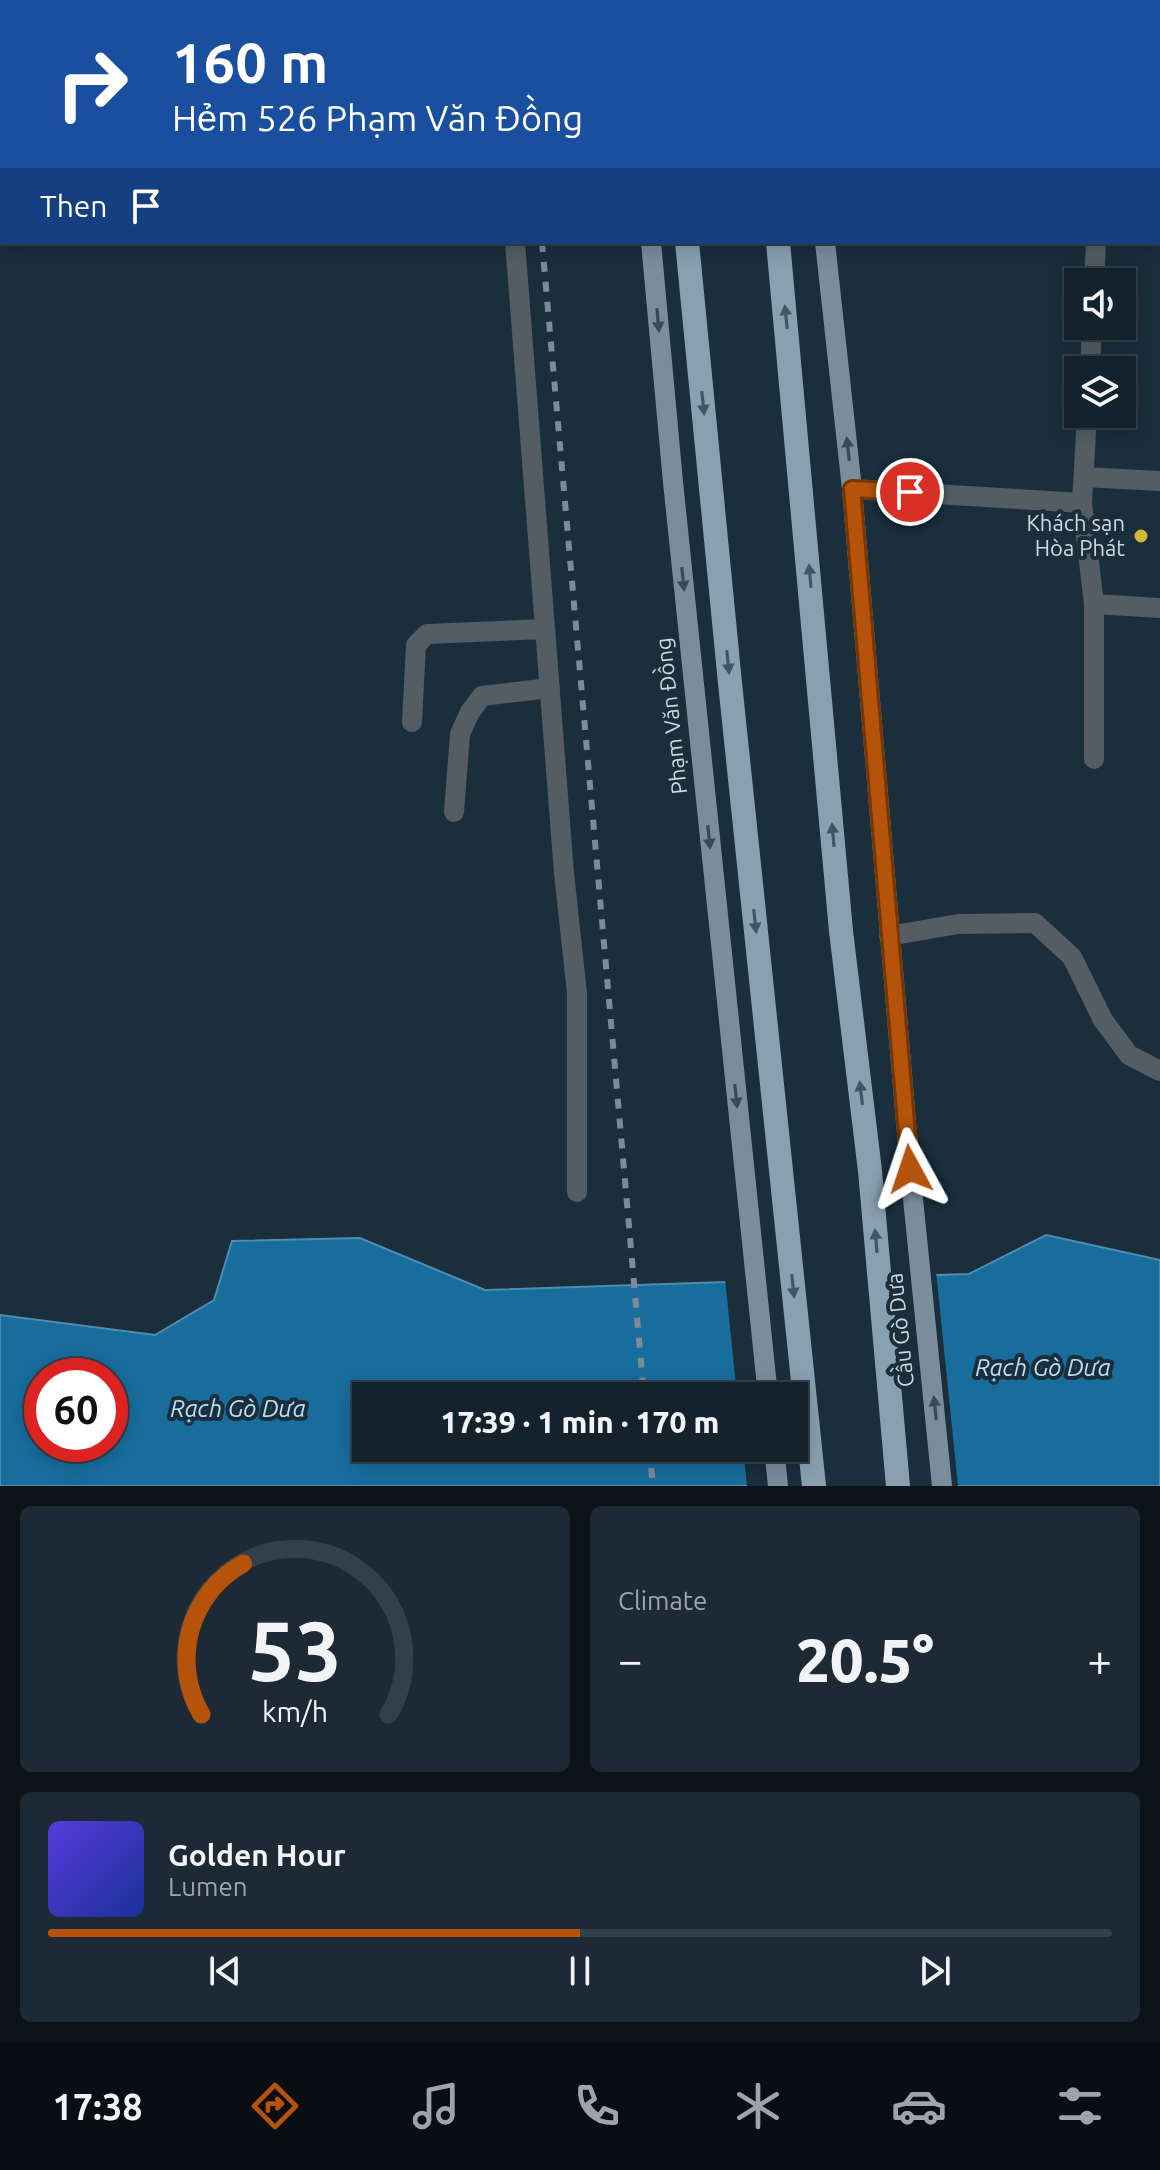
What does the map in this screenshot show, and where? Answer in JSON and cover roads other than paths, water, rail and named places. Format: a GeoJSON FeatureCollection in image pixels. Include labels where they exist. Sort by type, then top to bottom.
{"type":"FeatureCollection","features":[{"type":"Feature","properties":{"kind":"highway"},"geometry":{"type":"LineString","coordinates":[[687,244],[814,1486]]}},
{"type":"Feature","properties":{"kind":"highway","name":"Cầu Gò Dưa"},"geometry":{"type":"LineString","coordinates":[[778,244],[841,931],[870,1171],[898,1486]]}},
{"type":"Feature","properties":{"kind":"main road","name":"Phạm Văn Đồng"},"geometry":{"type":"LineString","coordinates":[[651,244],[766,1382]]}},
{"type":"Feature","properties":{"kind":"main road"},"geometry":{"type":"LineString","coordinates":[[825,244],[852,489],[889,936]]}},
{"type":"Feature","properties":{"kind":"main road","name":"Cầu Gò Dưa"},"geometry":{"type":"LineString","coordinates":[[889,936],[942,1486]]}},
{"type":"Feature","properties":{"kind":"main road"},"geometry":{"type":"LineString","coordinates":[[775,1462],[778,1486]]}},
{"type":"Feature","properties":{"kind":"street"},"geometry":{"type":"LineString","coordinates":[[515,244],[564,873],[577,993],[577,1192]]}},
{"type":"Feature","properties":{"kind":"street"},"geometry":{"type":"LineString","coordinates":[[1095,268],[1096,244]]}},
{"type":"Feature","properties":{"kind":"street"},"geometry":{"type":"LineString","coordinates":[[1086,428],[1082,503],[1094,604],[1094,759]]}},
{"type":"Feature","properties":{"kind":"street"},"geometry":{"type":"LineString","coordinates":[[1084,477],[1160,481]]}},
{"type":"Feature","properties":{"kind":"street"},"geometry":{"type":"LineString","coordinates":[[852,489],[1082,503]]}},
{"type":"Feature","properties":{"kind":"street"},"geometry":{"type":"LineString","coordinates":[[1094,604],[1160,608]]}},
{"type":"Feature","properties":{"kind":"street"},"geometry":{"type":"LineString","coordinates":[[412,722],[416,645],[427,634],[545,629]]}},
{"type":"Feature","properties":{"kind":"street"},"geometry":{"type":"LineString","coordinates":[[454,812],[460,734],[482,696],[550,688]]}},
{"type":"Feature","properties":{"kind":"street"},"geometry":{"type":"LineString","coordinates":[[889,936],[958,924],[1035,923],[1072,957],[1103,1020],[1129,1055],[1160,1071]]}},
{"type":"Feature","properties":{"kind":"water","name":"Rạch Gò Dưa"},"geometry":{"type":"Polygon","coordinates":[[[1046,1235],[1160,1260],[1160,1486],[0,1486],[0,1315],[155,1335],[214,1300],[232,1241],[360,1238],[485,1290],[969,1274],[1046,1235]]]}},
{"type":"Feature","properties":{"kind":"railway"},"geometry":{"type":"LineString","coordinates":[[542,244],[643,1382]]}},
{"type":"Feature","properties":{"kind":"railway"},"geometry":{"type":"LineString","coordinates":[[650,1462],[653,1486]]}},
{"type":"Feature","properties":{"kind":"place","name":"Khách sạn Hòa Phát"},"geometry":{"type":"Point","coordinates":[1141,536]}}]}
